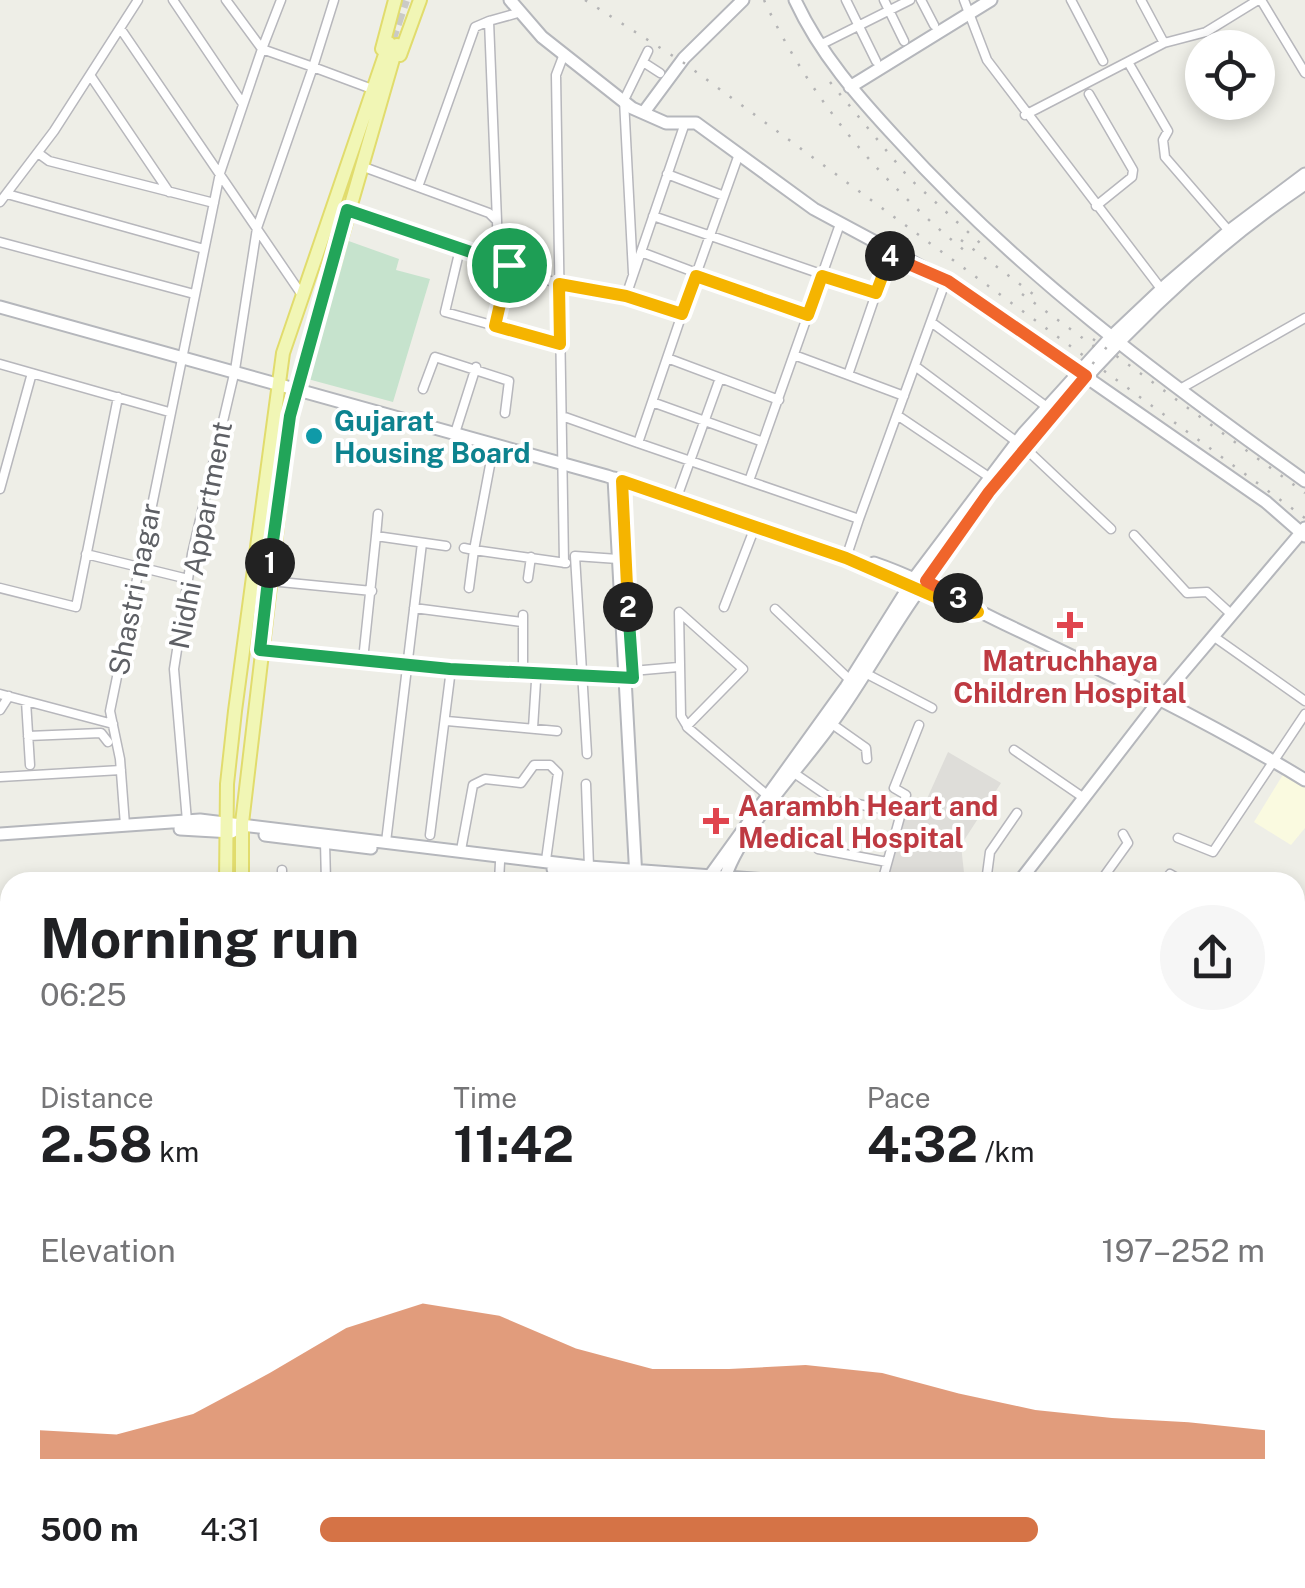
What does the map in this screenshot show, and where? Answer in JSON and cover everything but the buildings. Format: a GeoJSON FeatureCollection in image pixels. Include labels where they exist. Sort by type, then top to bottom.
{"type":"FeatureCollection","features":[{"type":"Feature","properties":{"kind":"main road"},"geometry":{"type":"LineString","coordinates":[[395,0],[381,45],[400,56],[420,0]]}},
{"type":"Feature","properties":{"kind":"main road"},"geometry":{"type":"LineString","coordinates":[[226,872],[225,826],[278,381],[302,294],[372,90],[391,50]]}},
{"type":"Feature","properties":{"kind":"main road"},"geometry":{"type":"LineString","coordinates":[[242,872],[242,828],[281,470],[297,388],[391,50]]}},
{"type":"Feature","properties":{"kind":"street"},"geometry":{"type":"LineString","coordinates":[[0,202],[38,153],[138,0]]}},
{"type":"Feature","properties":{"kind":"street"},"geometry":{"type":"LineString","coordinates":[[172,0],[243,104]]}},
{"type":"Feature","properties":{"kind":"street"},"geometry":{"type":"LineString","coordinates":[[226,0],[262,48],[372,90]]}},
{"type":"Feature","properties":{"kind":"street","name":"Shastri nagar"},"geometry":{"type":"LineString","coordinates":[[124,825],[121,770],[110,712],[220,174],[281,0]]}},
{"type":"Feature","properties":{"kind":"street","name":"Nidhi Appartment"},"geometry":{"type":"LineString","coordinates":[[187,821],[174,669],[188,579],[236,370],[257,228],[334,0]]}},
{"type":"Feature","properties":{"kind":"street"},"geometry":{"type":"LineString","coordinates":[[510,0],[518,14],[624,100],[666,123],[696,123],[840,224],[946,280],[1266,502],[1303,532],[1161,698],[1027,872]]}},
{"type":"Feature","properties":{"kind":"street"},"geometry":{"type":"LineString","coordinates":[[644,112],[684,58],[743,0]]}},
{"type":"Feature","properties":{"kind":"street"},"geometry":{"type":"LineString","coordinates":[[794,0],[850,87],[975,220],[1115,340],[1302,475]]}},
{"type":"Feature","properties":{"kind":"street"},"geometry":{"type":"LineString","coordinates":[[846,0],[876,61]]}},
{"type":"Feature","properties":{"kind":"street"},"geometry":{"type":"LineString","coordinates":[[884,0],[904,41]]}},
{"type":"Feature","properties":{"kind":"street"},"geometry":{"type":"LineString","coordinates":[[820,44],[910,0]]}},
{"type":"Feature","properties":{"kind":"street"},"geometry":{"type":"LineString","coordinates":[[921,0],[934,25]]}},
{"type":"Feature","properties":{"kind":"street"},"geometry":{"type":"LineString","coordinates":[[850,87],[967,6],[990,0]]}},
{"type":"Feature","properties":{"kind":"street"},"geometry":{"type":"LineString","coordinates":[[1072,0],[1103,61]]}},
{"type":"Feature","properties":{"kind":"street"},"geometry":{"type":"LineString","coordinates":[[1140,0],[1164,44]]}},
{"type":"Feature","properties":{"kind":"street"},"geometry":{"type":"LineString","coordinates":[[1026,115],[1164,44],[1206,32],[1259,0],[1305,74]]}},
{"type":"Feature","properties":{"kind":"street"},"geometry":{"type":"LineString","coordinates":[[967,6],[974,36],[987,60],[1162,290]]}},
{"type":"Feature","properties":{"kind":"street"},"geometry":{"type":"LineString","coordinates":[[418,187],[475,28],[518,14]]}},
{"type":"Feature","properties":{"kind":"street"},"geometry":{"type":"LineString","coordinates":[[490,21],[498,261]]}},
{"type":"Feature","properties":{"kind":"street"},"geometry":{"type":"LineString","coordinates":[[120,28],[302,294]]}},
{"type":"Feature","properties":{"kind":"street"},"geometry":{"type":"LineString","coordinates":[[633,273],[624,100],[648,51]]}},
{"type":"Feature","properties":{"kind":"street"},"geometry":{"type":"LineString","coordinates":[[564,54],[556,75],[564,562]]}},
{"type":"Feature","properties":{"kind":"street"},"geometry":{"type":"LineString","coordinates":[[643,62],[660,73]]}},
{"type":"Feature","properties":{"kind":"street"},"geometry":{"type":"LineString","coordinates":[[1128,62],[1168,131],[1162,140],[1165,156],[1229,230]]}},
{"type":"Feature","properties":{"kind":"street"},"geometry":{"type":"LineString","coordinates":[[90,75],[169,192]]}},
{"type":"Feature","properties":{"kind":"street"},"geometry":{"type":"LineString","coordinates":[[1089,94],[1133,170],[1132,177],[1096,206]]}},
{"type":"Feature","properties":{"kind":"street"},"geometry":{"type":"LineString","coordinates":[[626,296],[684,123]]}},
{"type":"Feature","properties":{"kind":"street"},"geometry":{"type":"LineString","coordinates":[[38,153],[49,161],[214,203]]}},
{"type":"Feature","properties":{"kind":"street"},"geometry":{"type":"LineString","coordinates":[[638,443],[739,154]]}},
{"type":"Feature","properties":{"kind":"street"},"geometry":{"type":"LineString","coordinates":[[361,166],[490,213],[497,221]]}},
{"type":"Feature","properties":{"kind":"street"},"geometry":{"type":"LineString","coordinates":[[667,174],[724,196]]}},
{"type":"Feature","properties":{"kind":"street"},"geometry":{"type":"LineString","coordinates":[[729,872],[742,843],[866,674],[918,583],[1047,406],[1162,290],[1229,230],[1305,174]]}},
{"type":"Feature","properties":{"kind":"street"},"geometry":{"type":"LineString","coordinates":[[1115,340],[1234,237],[1305,184]]}},
{"type":"Feature","properties":{"kind":"street"},"geometry":{"type":"LineString","coordinates":[[7,194],[204,249]]}},
{"type":"Feature","properties":{"kind":"street"},"geometry":{"type":"LineString","coordinates":[[347,210],[559,284],[626,296],[682,314]]}},
{"type":"Feature","properties":{"kind":"street"},"geometry":{"type":"LineString","coordinates":[[653,216],[876,293]]}},
{"type":"Feature","properties":{"kind":"street"},"geometry":{"type":"LineString","coordinates":[[749,481],[840,224]]}},
{"type":"Feature","properties":{"kind":"street"},"geometry":{"type":"LineString","coordinates":[[0,242],[194,294]]}},
{"type":"Feature","properties":{"kind":"street"},"geometry":{"type":"LineString","coordinates":[[460,249],[444,312],[560,344]]}},
{"type":"Feature","properties":{"kind":"street"},"geometry":{"type":"LineString","coordinates":[[640,252],[808,315]]}},
{"type":"Feature","properties":{"kind":"street"},"geometry":{"type":"LineString","coordinates":[[848,374],[890,253]]}},
{"type":"Feature","properties":{"kind":"street"},"geometry":{"type":"LineString","coordinates":[[495,326],[509,265]]}},
{"type":"Feature","properties":{"kind":"street"},"geometry":{"type":"LineString","coordinates":[[846,558],[946,280]]}},
{"type":"Feature","properties":{"kind":"street"},"geometry":{"type":"LineString","coordinates":[[0,306],[562,462],[918,583],[1161,698],[1305,780]]}},
{"type":"Feature","properties":{"kind":"street"},"geometry":{"type":"LineString","coordinates":[[931,322],[1047,406]]}},
{"type":"Feature","properties":{"kind":"street"},"geometry":{"type":"LineString","coordinates":[[1180,389],[1303,322]]}},
{"type":"Feature","properties":{"kind":"street"},"geometry":{"type":"LineString","coordinates":[[794,356],[904,396]]}},
{"type":"Feature","properties":{"kind":"street"},"geometry":{"type":"LineString","coordinates":[[423,390],[434,358],[476,367],[509,381],[505,413]]}},
{"type":"Feature","properties":{"kind":"street"},"geometry":{"type":"LineString","coordinates":[[667,358],[778,400]]}},
{"type":"Feature","properties":{"kind":"street"},"geometry":{"type":"LineString","coordinates":[[0,364],[169,412]]}},
{"type":"Feature","properties":{"kind":"street"},"geometry":{"type":"LineString","coordinates":[[915,366],[1021,445],[1111,529]]}},
{"type":"Feature","properties":{"kind":"street"},"geometry":{"type":"LineString","coordinates":[[454,433],[476,367]]}},
{"type":"Feature","properties":{"kind":"street"},"geometry":{"type":"LineString","coordinates":[[0,489],[32,373]]}},
{"type":"Feature","properties":{"kind":"street"},"geometry":{"type":"LineString","coordinates":[[712,872],[989,477],[1082,374]]}},
{"type":"Feature","properties":{"kind":"street"},"geometry":{"type":"LineString","coordinates":[[676,500],[720,378]]}},
{"type":"Feature","properties":{"kind":"street"},"geometry":{"type":"LineString","coordinates":[[0,588],[76,607],[118,397]]}},
{"type":"Feature","properties":{"kind":"street"},"geometry":{"type":"LineString","coordinates":[[652,402],[763,442]]}},
{"type":"Feature","properties":{"kind":"street"},"geometry":{"type":"LineString","coordinates":[[897,415],[989,477]]}},
{"type":"Feature","properties":{"kind":"street"},"geometry":{"type":"LineString","coordinates":[[562,416],[859,519]]}},
{"type":"Feature","properties":{"kind":"street"},"geometry":{"type":"LineString","coordinates":[[469,588],[469,549],[494,443]]}},
{"type":"Feature","properties":{"kind":"street"},"geometry":{"type":"LineString","coordinates":[[618,480],[618,559],[630,676]]}},
{"type":"Feature","properties":{"kind":"street"},"geometry":{"type":"LineString","coordinates":[[618,480],[639,872]]}},
{"type":"Feature","properties":{"kind":"street"},"geometry":{"type":"LineString","coordinates":[[363,660],[378,514]]}},
{"type":"Feature","properties":{"kind":"street"},"geometry":{"type":"LineString","coordinates":[[724,606],[756,527]]}},
{"type":"Feature","properties":{"kind":"street"},"geometry":{"type":"LineString","coordinates":[[1134,535],[1187,593],[1207,592],[1231,614]]}},
{"type":"Feature","properties":{"kind":"street"},"geometry":{"type":"LineString","coordinates":[[376,536],[446,546]]}},
{"type":"Feature","properties":{"kind":"street"},"geometry":{"type":"LineString","coordinates":[[386,842],[422,543]]}},
{"type":"Feature","properties":{"kind":"street"},"geometry":{"type":"LineString","coordinates":[[469,549],[576,564]]}},
{"type":"Feature","properties":{"kind":"street"},"geometry":{"type":"LineString","coordinates":[[86,554],[188,579]]}},
{"type":"Feature","properties":{"kind":"street"},"geometry":{"type":"LineString","coordinates":[[587,754],[575,556],[618,559]]}},
{"type":"Feature","properties":{"kind":"street"},"geometry":{"type":"LineString","coordinates":[[528,578],[530,558]]}},
{"type":"Feature","properties":{"kind":"street"},"geometry":{"type":"LineString","coordinates":[[280,582],[372,591]]}},
{"type":"Feature","properties":{"kind":"street"},"geometry":{"type":"LineString","coordinates":[[414,608],[522,618],[523,673]]}},
{"type":"Feature","properties":{"kind":"street"},"geometry":{"type":"LineString","coordinates":[[774,609],[850,680]]}},
{"type":"Feature","properties":{"kind":"street"},"geometry":{"type":"LineString","coordinates":[[687,726],[743,669],[679,612],[681,716],[687,726],[767,795]]}},
{"type":"Feature","properties":{"kind":"street"},"geometry":{"type":"LineString","coordinates":[[1213,636],[1305,701]]}},
{"type":"Feature","properties":{"kind":"street"},"geometry":{"type":"LineString","coordinates":[[260,650],[450,669],[584,677],[630,676],[678,667]]}},
{"type":"Feature","properties":{"kind":"street"},"geometry":{"type":"LineString","coordinates":[[430,835],[447,720],[450,669]]}},
{"type":"Feature","properties":{"kind":"street"},"geometry":{"type":"LineString","coordinates":[[866,674],[932,708]]}},
{"type":"Feature","properties":{"kind":"street"},"geometry":{"type":"LineString","coordinates":[[533,728],[536,681]]}},
{"type":"Feature","properties":{"kind":"street"},"geometry":{"type":"LineString","coordinates":[[0,710],[4,695],[113,724]]}},
{"type":"Feature","properties":{"kind":"street"},"geometry":{"type":"LineString","coordinates":[[26,701],[30,765]]}},
{"type":"Feature","properties":{"kind":"street"},"geometry":{"type":"LineString","coordinates":[[1178,838],[1207,854],[1214,852],[1271,759],[1305,714]]}},
{"type":"Feature","properties":{"kind":"street"},"geometry":{"type":"LineString","coordinates":[[447,720],[557,731]]}},
{"type":"Feature","properties":{"kind":"street"},"geometry":{"type":"LineString","coordinates":[[832,724],[866,748],[867,759]]}},
{"type":"Feature","properties":{"kind":"street"},"geometry":{"type":"LineString","coordinates":[[885,872],[906,795],[894,788],[920,726]]}},
{"type":"Feature","properties":{"kind":"street"},"geometry":{"type":"LineString","coordinates":[[28,736],[100,733],[108,742]]}},
{"type":"Feature","properties":{"kind":"street"},"geometry":{"type":"LineString","coordinates":[[1014,750],[1084,798]]}},
{"type":"Feature","properties":{"kind":"street"},"geometry":{"type":"LineString","coordinates":[[461,850],[473,785],[485,778],[521,783],[534,765],[550,765],[558,772],[546,860]]}},
{"type":"Feature","properties":{"kind":"street"},"geometry":{"type":"LineString","coordinates":[[0,777],[121,770]]}},
{"type":"Feature","properties":{"kind":"street"},"geometry":{"type":"LineString","coordinates":[[794,774],[826,795]]}},
{"type":"Feature","properties":{"kind":"street"},"geometry":{"type":"LineString","coordinates":[[586,784],[587,872]]}},
{"type":"Feature","properties":{"kind":"street"},"geometry":{"type":"LineString","coordinates":[[843,801],[900,813]]}},
{"type":"Feature","properties":{"kind":"street"},"geometry":{"type":"LineString","coordinates":[[987,872],[990,852],[1017,814]]}},
{"type":"Feature","properties":{"kind":"street"},"geometry":{"type":"LineString","coordinates":[[0,838],[187,821],[546,860],[579,872]]}},
{"type":"Feature","properties":{"kind":"street"},"geometry":{"type":"LineString","coordinates":[[0,838],[225,826]]}},
{"type":"Feature","properties":{"kind":"street"},"geometry":{"type":"LineString","coordinates":[[242,828],[567,872]]}},
{"type":"Feature","properties":{"kind":"street"},"geometry":{"type":"LineString","coordinates":[[1107,872],[1128,842],[1123,834]]}},
{"type":"Feature","properties":{"kind":"street"},"geometry":{"type":"LineString","coordinates":[[325,842],[326,872]]}},
{"type":"Feature","properties":{"kind":"street"},"geometry":{"type":"LineString","coordinates":[[1033,872],[1046,848]]}},
{"type":"Feature","properties":{"kind":"street"},"geometry":{"type":"LineString","coordinates":[[818,849],[888,862]]}},
{"type":"Feature","properties":{"kind":"street"},"geometry":{"type":"LineString","coordinates":[[500,862],[500,872]]}},
{"type":"Feature","properties":{"kind":"shaded area"},"geometry":{"type":"Polygon","coordinates":[[[343,239],[399,259],[396,270],[430,279],[393,402],[304,378],[343,239]]]}},
{"type":"Feature","properties":{"kind":"shaded area"},"geometry":{"type":"Polygon","coordinates":[[[948,752],[1001,783],[961,845],[964,872],[889,872],[910,797],[926,801],[948,752]]]}},
{"type":"Feature","properties":{"kind":"shaded area"},"geometry":{"type":"Polygon","coordinates":[[[1284,773],[1305,786],[1305,828],[1291,845],[1254,822],[1284,773]]]}},
{"type":"Feature","properties":{"kind":"tunnel"},"geometry":{"type":"LineString","coordinates":[[390,41],[404,0]]}},
{"type":"Feature","properties":{"kind":"railway"},"geometry":{"type":"LineString","coordinates":[[585,0],[684,63],[1305,518]]}},
{"type":"Feature","properties":{"kind":"railway"},"geometry":{"type":"LineString","coordinates":[[764,0],[804,72],[852,140],[908,201],[970,255]]}},
{"type":"Feature","properties":{"kind":"railway"},"geometry":{"type":"LineString","coordinates":[[830,82],[909,178],[980,243]]}},
{"type":"Feature","properties":{"kind":"railway"},"geometry":{"type":"LineString","coordinates":[[961,240],[1037,297]]}},
{"type":"Feature","properties":{"kind":"railway"},"geometry":{"type":"LineString","coordinates":[[1022,294],[1099,350]]}},
{"type":"Feature","properties":{"kind":"railway"},"geometry":{"type":"LineString","coordinates":[[1093,339],[1305,493]]}},
{"type":"Feature","properties":{"kind":"place","name":"Gujarat Housing Board"},"geometry":{"type":"Point","coordinates":[314,436]}},
{"type":"Feature","properties":{"kind":"place","name":"Matruchhaya Children Hospital"},"geometry":{"type":"Point","coordinates":[1070,625]}},
{"type":"Feature","properties":{"kind":"place","name":"Aarambh Heart and Medical Hospital"},"geometry":{"type":"Point","coordinates":[716,821]}},
{"type":"Feature","properties":{"kind":"route"},"geometry":{"type":"LineString","coordinates":[[347,210],[509,265],[495,326],[560,344],[559,284],[626,296],[682,314],[696,276],[808,315],[822,276],[876,293],[890,253],[948,281],[1086,376],[989,492],[926,581],[978,612],[972,613],[846,558],[622,481],[633,678],[450,669],[260,650],[290,416],[347,210]]}}]}
